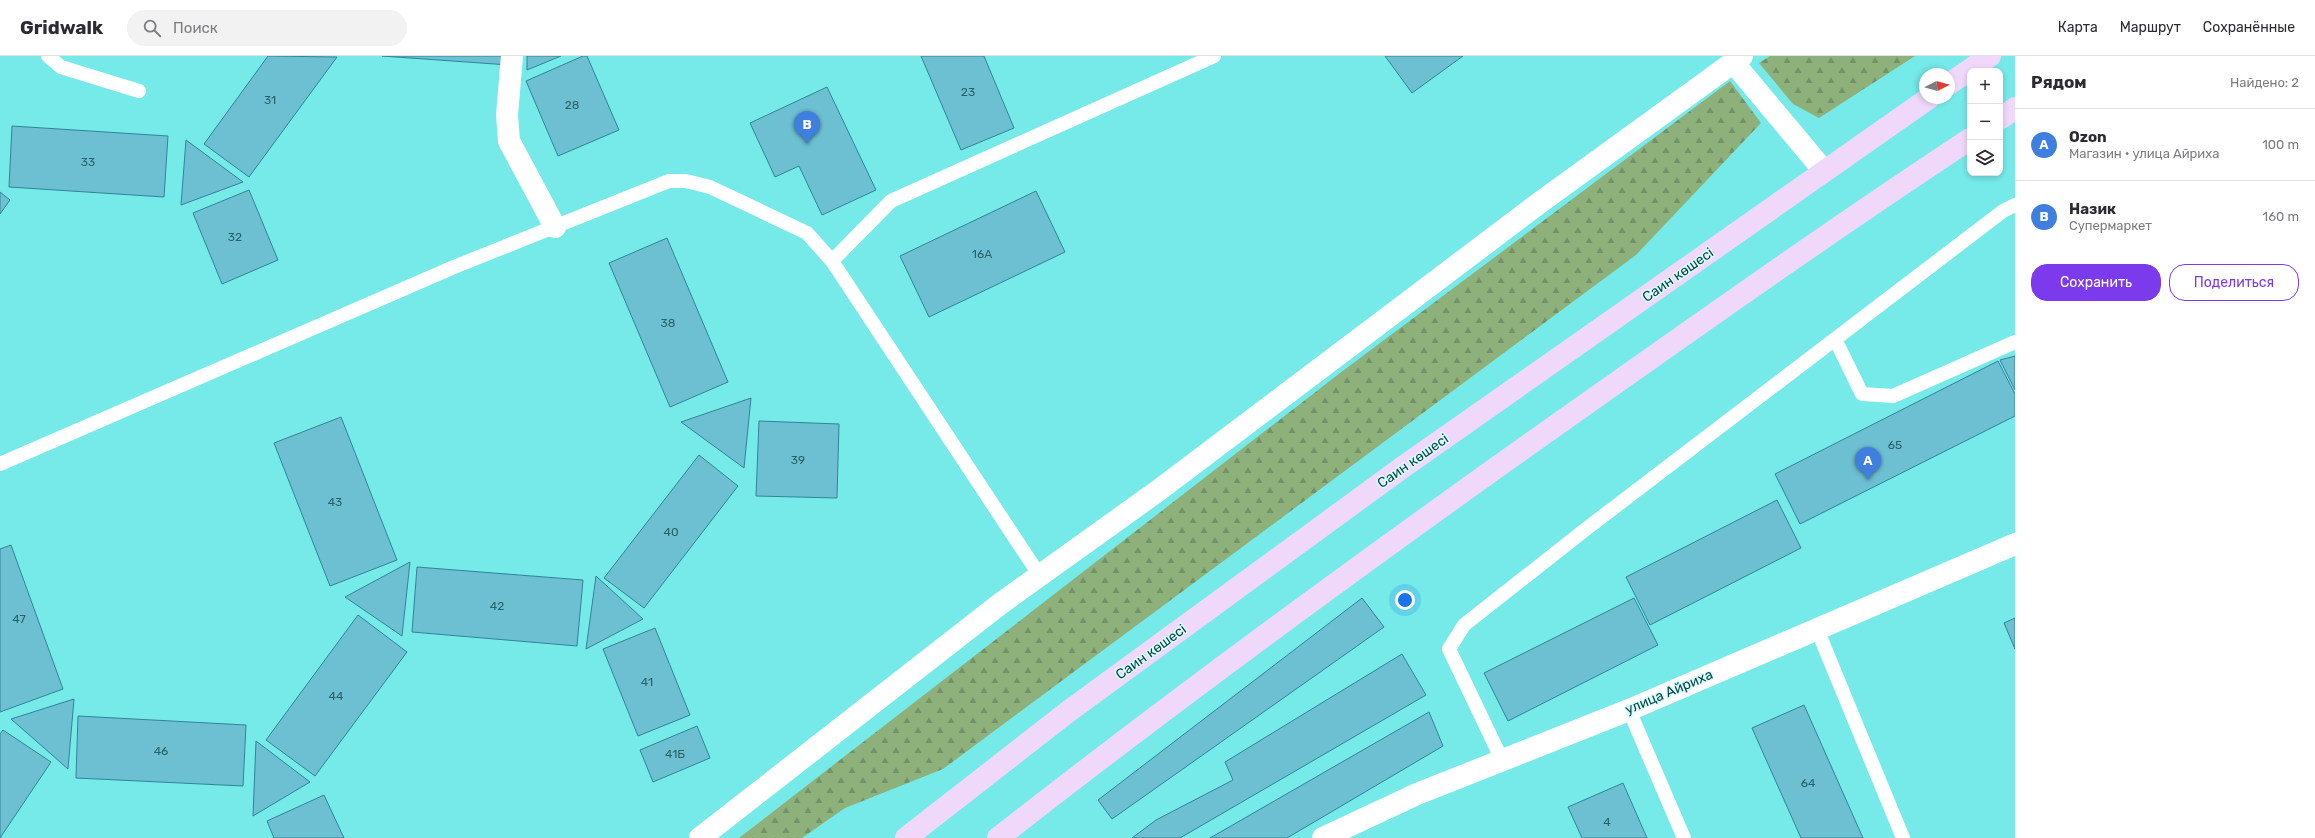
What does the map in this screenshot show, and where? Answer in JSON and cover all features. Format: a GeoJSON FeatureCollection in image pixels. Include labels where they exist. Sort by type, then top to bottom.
{"type":"FeatureCollection","features":[{"type":"Feature","properties":{"kind":"main road"},"geometry":{"type":"LineString","coordinates":[[1955,80],[1990,56]]}},
{"type":"Feature","properties":{"kind":"main road","name":"Саин көшесі"},"geometry":{"type":"LineString","coordinates":[[906,838],[1069,711],[1403,467],[1920,104]]}},
{"type":"Feature","properties":{"kind":"main road"},"geometry":{"type":"LineString","coordinates":[[2003,117],[2015,108]]}},
{"type":"Feature","properties":{"kind":"main road"},"geometry":{"type":"LineString","coordinates":[[998,838],[1109,751],[1442,506],[1856,214],[1968,140]]}},
{"type":"Feature","properties":{"kind":"street"},"geometry":{"type":"LineString","coordinates":[[512,56],[507,115],[509,141],[555,227]]}},
{"type":"Feature","properties":{"kind":"street"},"geometry":{"type":"LineString","coordinates":[[700,838],[1040,576],[1159,490],[1542,201],[1735,58],[1824,171]]}},
{"type":"Feature","properties":{"kind":"street","name":"улица Айриха"},"geometry":{"type":"LineString","coordinates":[[1323,838],[1416,794],[1629,710],[2015,544]]}},
{"type":"Feature","properties":{"kind":"lane"},"geometry":{"type":"LineString","coordinates":[[48,56],[61,67],[139,91]]}},
{"type":"Feature","properties":{"kind":"lane"},"geometry":{"type":"LineString","coordinates":[[832,261],[891,201],[1214,56]]}},
{"type":"Feature","properties":{"kind":"lane"},"geometry":{"type":"LineString","coordinates":[[0,464],[454,267],[669,181],[686,181],[710,187],[807,233],[832,261],[1040,576]]}},
{"type":"Feature","properties":{"kind":"lane"},"geometry":{"type":"LineString","coordinates":[[1502,760],[1449,649],[1464,625],[1586,528],[2003,211],[2015,206]]}},
{"type":"Feature","properties":{"kind":"lane"},"geometry":{"type":"LineString","coordinates":[[1835,339],[1862,394],[1893,396],[2015,342]]}},
{"type":"Feature","properties":{"kind":"lane"},"geometry":{"type":"LineString","coordinates":[[1817,629],[1903,838]]}},
{"type":"Feature","properties":{"kind":"lane"},"geometry":{"type":"LineString","coordinates":[[1629,710],[1684,838]]}},
{"type":"Feature","properties":{"kind":"green space"},"geometry":{"type":"Polygon","coordinates":[[[1770,56],[1915,56],[1819,118],[1793,104],[1759,63],[1770,56]]]}},
{"type":"Feature","properties":{"kind":"green space"},"geometry":{"type":"Polygon","coordinates":[[[1730,81],[1761,123],[1636,255],[943,769],[845,808],[802,838],[739,838],[1340,373],[1730,81]]]}},
{"type":"Feature","properties":{"kind":"building"},"geometry":{"type":"Polygon","coordinates":[[[268,56],[337,57],[249,177],[204,144],[268,56]]]}},
{"type":"Feature","properties":{"kind":"building"},"geometry":{"type":"Polygon","coordinates":[[[382,56],[509,56],[509,65],[382,56]]]}},
{"type":"Feature","properties":{"kind":"building"},"geometry":{"type":"Polygon","coordinates":[[[527,56],[561,56],[527,70],[527,56]]]}},
{"type":"Feature","properties":{"kind":"building"},"geometry":{"type":"Polygon","coordinates":[[[583,56],[587,56],[619,130],[558,156],[526,81],[583,56]]]}},
{"type":"Feature","properties":{"kind":"building"},"geometry":{"type":"Polygon","coordinates":[[[921,56],[984,56],[1014,128],[961,150],[921,56]]]}},
{"type":"Feature","properties":{"kind":"building"},"geometry":{"type":"Polygon","coordinates":[[[1385,56],[1463,56],[1412,93],[1385,56]]]}},
{"type":"Feature","properties":{"kind":"building"},"geometry":{"type":"Polygon","coordinates":[[[827,87],[876,190],[822,215],[799,166],[775,177],[750,123],[827,87]]]}},
{"type":"Feature","properties":{"kind":"building"},"geometry":{"type":"Polygon","coordinates":[[[12,126],[168,136],[164,197],[9,187],[12,126]]]}},
{"type":"Feature","properties":{"kind":"building"},"geometry":{"type":"Polygon","coordinates":[[[186,140],[243,182],[181,205],[186,140]]]}},
{"type":"Feature","properties":{"kind":"building"},"geometry":{"type":"Polygon","coordinates":[[[249,190],[278,260],[222,284],[193,213],[249,190]]]}},
{"type":"Feature","properties":{"kind":"building"},"geometry":{"type":"Polygon","coordinates":[[[1036,191],[1065,252],[929,317],[900,256],[1036,191]]]}},
{"type":"Feature","properties":{"kind":"building"},"geometry":{"type":"Polygon","coordinates":[[[0,192],[10,200],[0,214],[0,192]]]}},
{"type":"Feature","properties":{"kind":"building"},"geometry":{"type":"Polygon","coordinates":[[[667,238],[728,382],[670,407],[609,263],[667,238]]]}},
{"type":"Feature","properties":{"kind":"building"},"geometry":{"type":"Polygon","coordinates":[[[2015,356],[2015,390],[2000,360],[2015,356]]]}},
{"type":"Feature","properties":{"kind":"building"},"geometry":{"type":"Polygon","coordinates":[[[1998,361],[2015,394],[2015,416],[1800,524],[1775,474],[1998,361]]]}},
{"type":"Feature","properties":{"kind":"building"},"geometry":{"type":"Polygon","coordinates":[[[751,398],[744,468],[681,422],[751,398]]]}},
{"type":"Feature","properties":{"kind":"building"},"geometry":{"type":"Polygon","coordinates":[[[341,417],[397,560],[330,586],[274,443],[341,417]]]}},
{"type":"Feature","properties":{"kind":"building"},"geometry":{"type":"Polygon","coordinates":[[[759,421],[839,424],[837,498],[756,496],[759,421]]]}},
{"type":"Feature","properties":{"kind":"building"},"geometry":{"type":"Polygon","coordinates":[[[699,455],[738,486],[644,608],[604,578],[699,455]]]}},
{"type":"Feature","properties":{"kind":"building"},"geometry":{"type":"Polygon","coordinates":[[[1777,500],[1801,548],[1650,625],[1626,577],[1777,500]]]}},
{"type":"Feature","properties":{"kind":"building"},"geometry":{"type":"Polygon","coordinates":[[[11,545],[63,689],[0,712],[0,549],[11,545]]]}},
{"type":"Feature","properties":{"kind":"building"},"geometry":{"type":"Polygon","coordinates":[[[410,562],[402,636],[345,597],[410,562]]]}},
{"type":"Feature","properties":{"kind":"building"},"geometry":{"type":"Polygon","coordinates":[[[417,567],[583,580],[577,646],[412,632],[417,567]]]}},
{"type":"Feature","properties":{"kind":"building"},"geometry":{"type":"Polygon","coordinates":[[[596,576],[643,619],[586,649],[596,576]]]}},
{"type":"Feature","properties":{"kind":"building"},"geometry":{"type":"Polygon","coordinates":[[[1362,598],[1384,627],[1112,819],[1098,800],[1362,598]]]}},
{"type":"Feature","properties":{"kind":"building"},"geometry":{"type":"Polygon","coordinates":[[[1634,598],[1658,645],[1508,721],[1484,673],[1634,598]]]}},
{"type":"Feature","properties":{"kind":"building"},"geometry":{"type":"Polygon","coordinates":[[[358,615],[407,652],[315,776],[266,740],[358,615]]]}},
{"type":"Feature","properties":{"kind":"building"},"geometry":{"type":"Polygon","coordinates":[[[2015,618],[2015,649],[2004,623],[2015,618]]]}},
{"type":"Feature","properties":{"kind":"building"},"geometry":{"type":"Polygon","coordinates":[[[655,628],[690,715],[638,736],[603,649],[655,628]]]}},
{"type":"Feature","properties":{"kind":"building"},"geometry":{"type":"Polygon","coordinates":[[[1402,654],[1426,695],[1180,838],[1132,838],[1156,820],[1233,780],[1225,762],[1402,654]]]}},
{"type":"Feature","properties":{"kind":"building"},"geometry":{"type":"Polygon","coordinates":[[[74,699],[68,769],[11,719],[74,699]]]}},
{"type":"Feature","properties":{"kind":"building"},"geometry":{"type":"Polygon","coordinates":[[[1804,705],[1863,838],[1801,838],[1752,728],[1804,705]]]}},
{"type":"Feature","properties":{"kind":"building"},"geometry":{"type":"Polygon","coordinates":[[[1429,712],[1443,746],[1287,838],[1210,838],[1429,712]]]}},
{"type":"Feature","properties":{"kind":"building"},"geometry":{"type":"Polygon","coordinates":[[[78,716],[246,725],[243,786],[76,778],[78,716]]]}},
{"type":"Feature","properties":{"kind":"building"},"geometry":{"type":"Polygon","coordinates":[[[697,726],[710,758],[653,782],[640,750],[697,726]]]}},
{"type":"Feature","properties":{"kind":"building"},"geometry":{"type":"Polygon","coordinates":[[[3,730],[51,762],[0,838],[0,734],[3,730]]]}},
{"type":"Feature","properties":{"kind":"building"},"geometry":{"type":"Polygon","coordinates":[[[256,741],[310,782],[253,816],[256,741]]]}},
{"type":"Feature","properties":{"kind":"building"},"geometry":{"type":"Polygon","coordinates":[[[1623,783],[1647,838],[1582,838],[1568,807],[1623,783]]]}},
{"type":"Feature","properties":{"kind":"building"},"geometry":{"type":"Polygon","coordinates":[[[324,795],[344,838],[274,838],[267,821],[324,795]]]}},
{"type":"Feature","properties":{"kind":"place","name":"Назик"},"geometry":{"type":"Point","coordinates":[807,144]}},
{"type":"Feature","properties":{"kind":"place","name":"Ozon"},"geometry":{"type":"Point","coordinates":[1868,480]}}]}
